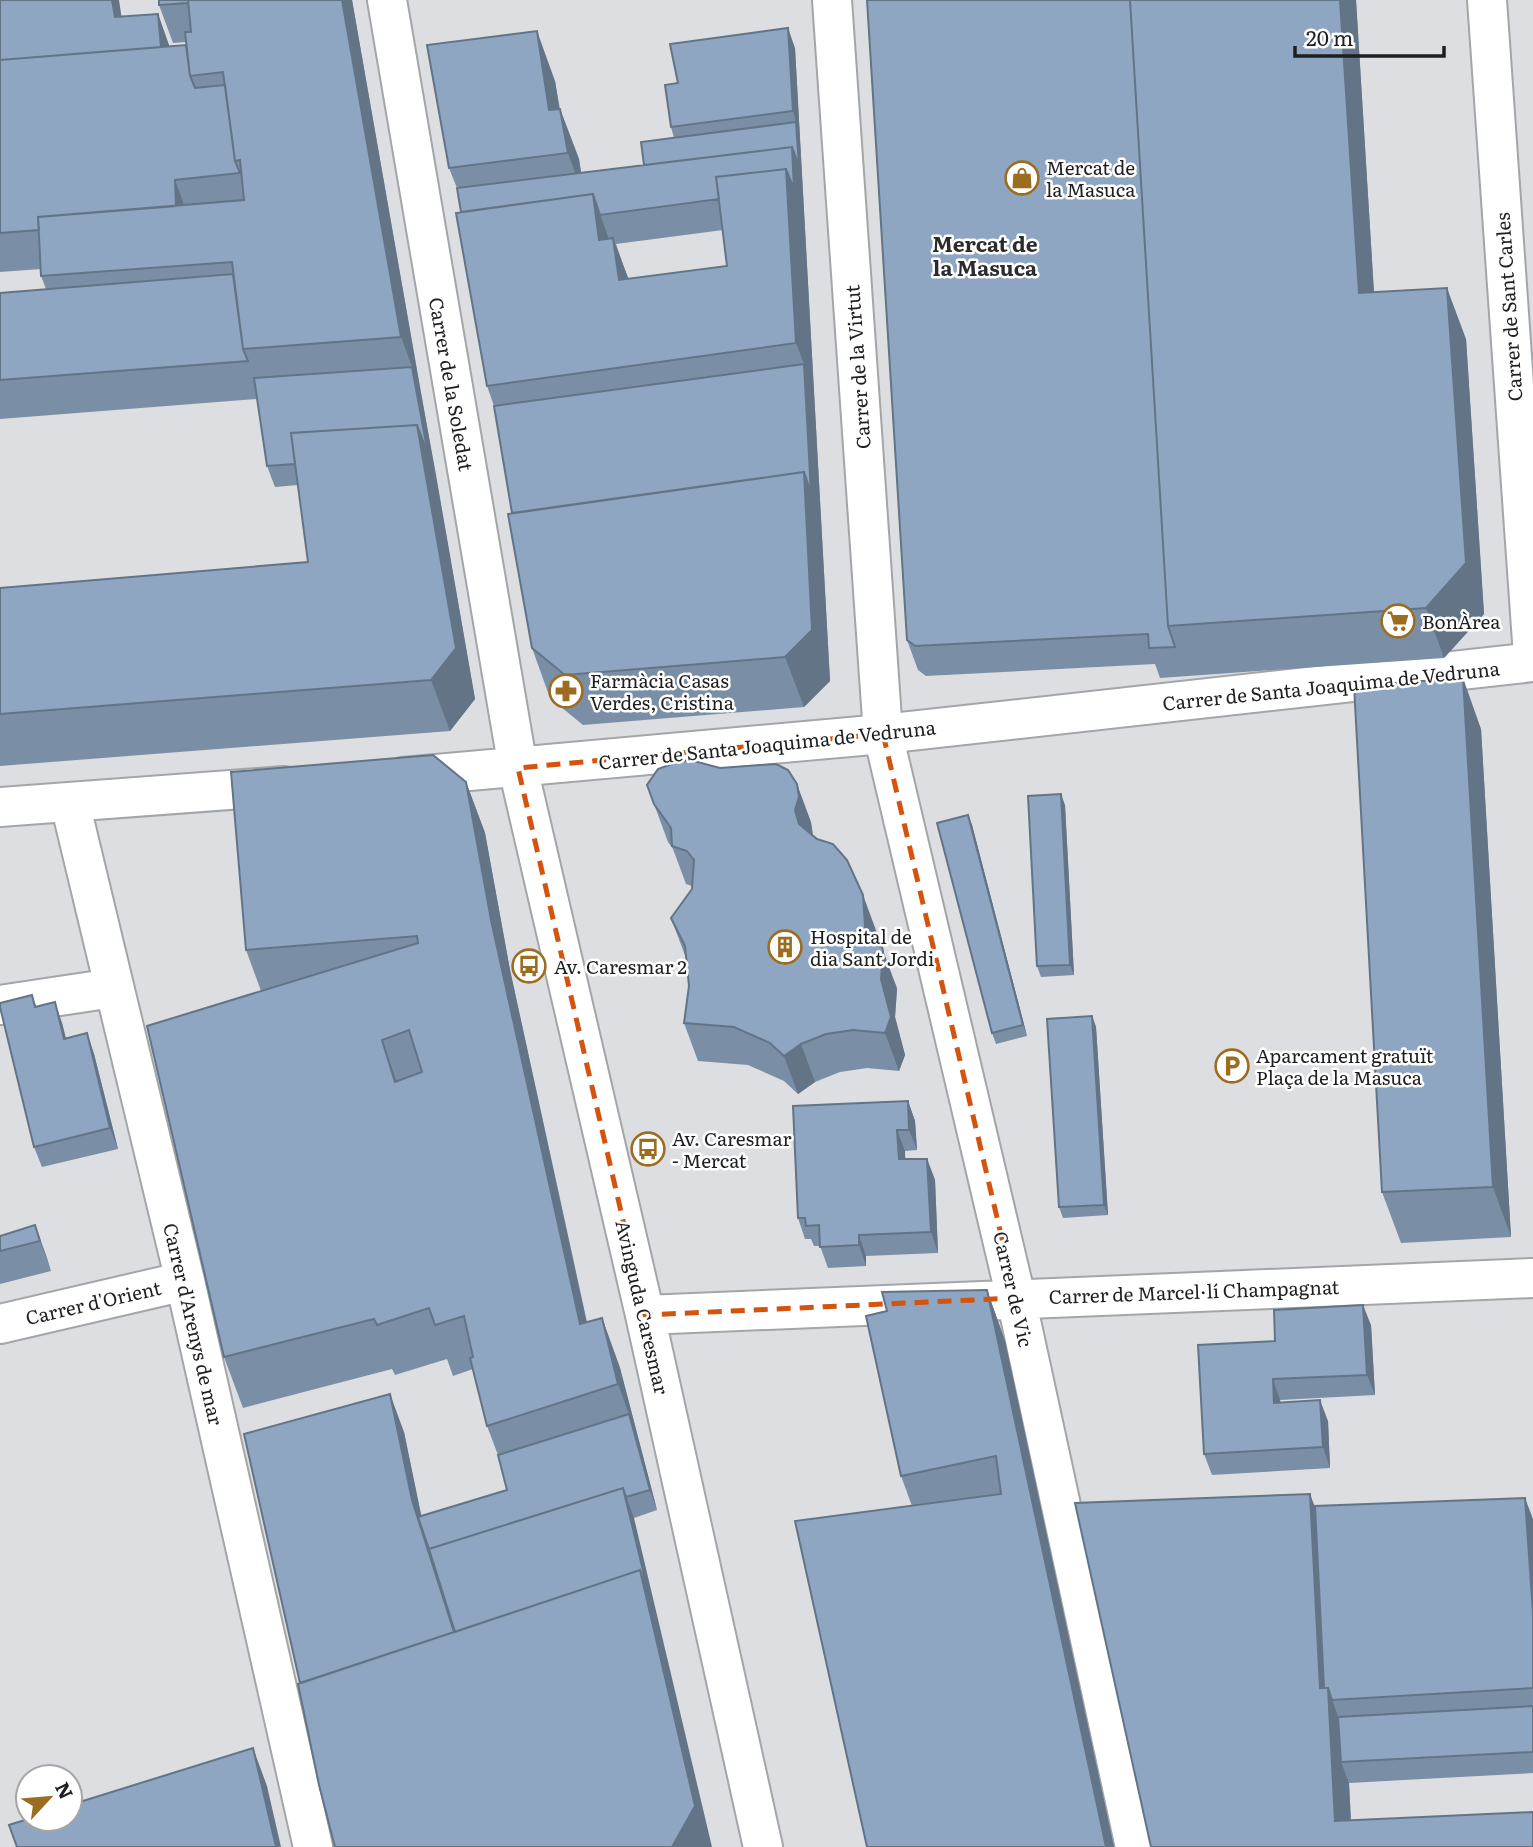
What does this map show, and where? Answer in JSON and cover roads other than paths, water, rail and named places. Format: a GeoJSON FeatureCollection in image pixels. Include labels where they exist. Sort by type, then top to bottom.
{"type":"FeatureCollection","features":[{"type":"Feature","properties":{"kind":"street","name":"Carrer de la Soledat"},"geometry":{"type":"LineString","coordinates":[[387,0],[518,768]]}},
{"type":"Feature","properties":{"kind":"street","name":"Carrer de la Virtut"},"geometry":{"type":"LineString","coordinates":[[832,0],[883,734]]}},
{"type":"Feature","properties":{"kind":"street","name":"Carrer de Sant Carles"},"geometry":{"type":"LineString","coordinates":[[1487,0],[1533,656]]}},
{"type":"Feature","properties":{"kind":"street","name":"Carrer de Santa Joaquima de Vedruna"},"geometry":{"type":"LineString","coordinates":[[369,780],[883,734],[1533,662]]}},
{"type":"Feature","properties":{"kind":"street","name":"Carrer de Vic"},"geometry":{"type":"LineString","coordinates":[[883,734],[1016,1298],[1135,1847]]}},
{"type":"Feature","properties":{"kind":"street","name":"Avinguda Caresmar"},"geometry":{"type":"LineString","coordinates":[[518,768],[645,1315],[763,1847]]}},
{"type":"Feature","properties":{"kind":"street"},"geometry":{"type":"LineString","coordinates":[[0,807],[314,784]]}},
{"type":"Feature","properties":{"kind":"street","name":"Carrer d'Arenys de mar"},"geometry":{"type":"LineString","coordinates":[[70,803],[185,1280],[313,1847]]}},
{"type":"Feature","properties":{"kind":"street"},"geometry":{"type":"LineString","coordinates":[[0,1005],[113,988]]}},
{"type":"Feature","properties":{"kind":"street","name":"Carrer de Marcel·lí Champagnat"},"geometry":{"type":"LineString","coordinates":[[645,1315],[1533,1278]]}},
{"type":"Feature","properties":{"kind":"street","name":"Carrer d'Orient"},"geometry":{"type":"LineString","coordinates":[[0,1324],[185,1280]]}},
{"type":"Feature","properties":{"kind":"place","name":"Mercat de la Masuca"},"geometry":{"type":"Point","coordinates":[1022,178]}},
{"type":"Feature","properties":{"kind":"place","name":"BonÀrea"},"geometry":{"type":"Point","coordinates":[1398,621]}},
{"type":"Feature","properties":{"kind":"place","name":"Farmàcia Casas Verdes, Cristina"},"geometry":{"type":"Point","coordinates":[566,691]}},
{"type":"Feature","properties":{"kind":"place","name":"Hospital de dia Sant Jordi"},"geometry":{"type":"Point","coordinates":[785,947]}},
{"type":"Feature","properties":{"kind":"place","name":"Av. Caresmar 2"},"geometry":{"type":"Point","coordinates":[529,966]}},
{"type":"Feature","properties":{"kind":"place","name":"Aparcament gratuït Plaça de la Masuca"},"geometry":{"type":"Point","coordinates":[1232,1066]}},
{"type":"Feature","properties":{"kind":"place","name":"Av. Caresmar - Mercat"},"geometry":{"type":"Point","coordinates":[648,1149]}},
{"type":"Feature","properties":{"kind":"district","name":"Mercat de la Masuca"},"geometry":{"type":"Point","coordinates":[985,254]}}]}
